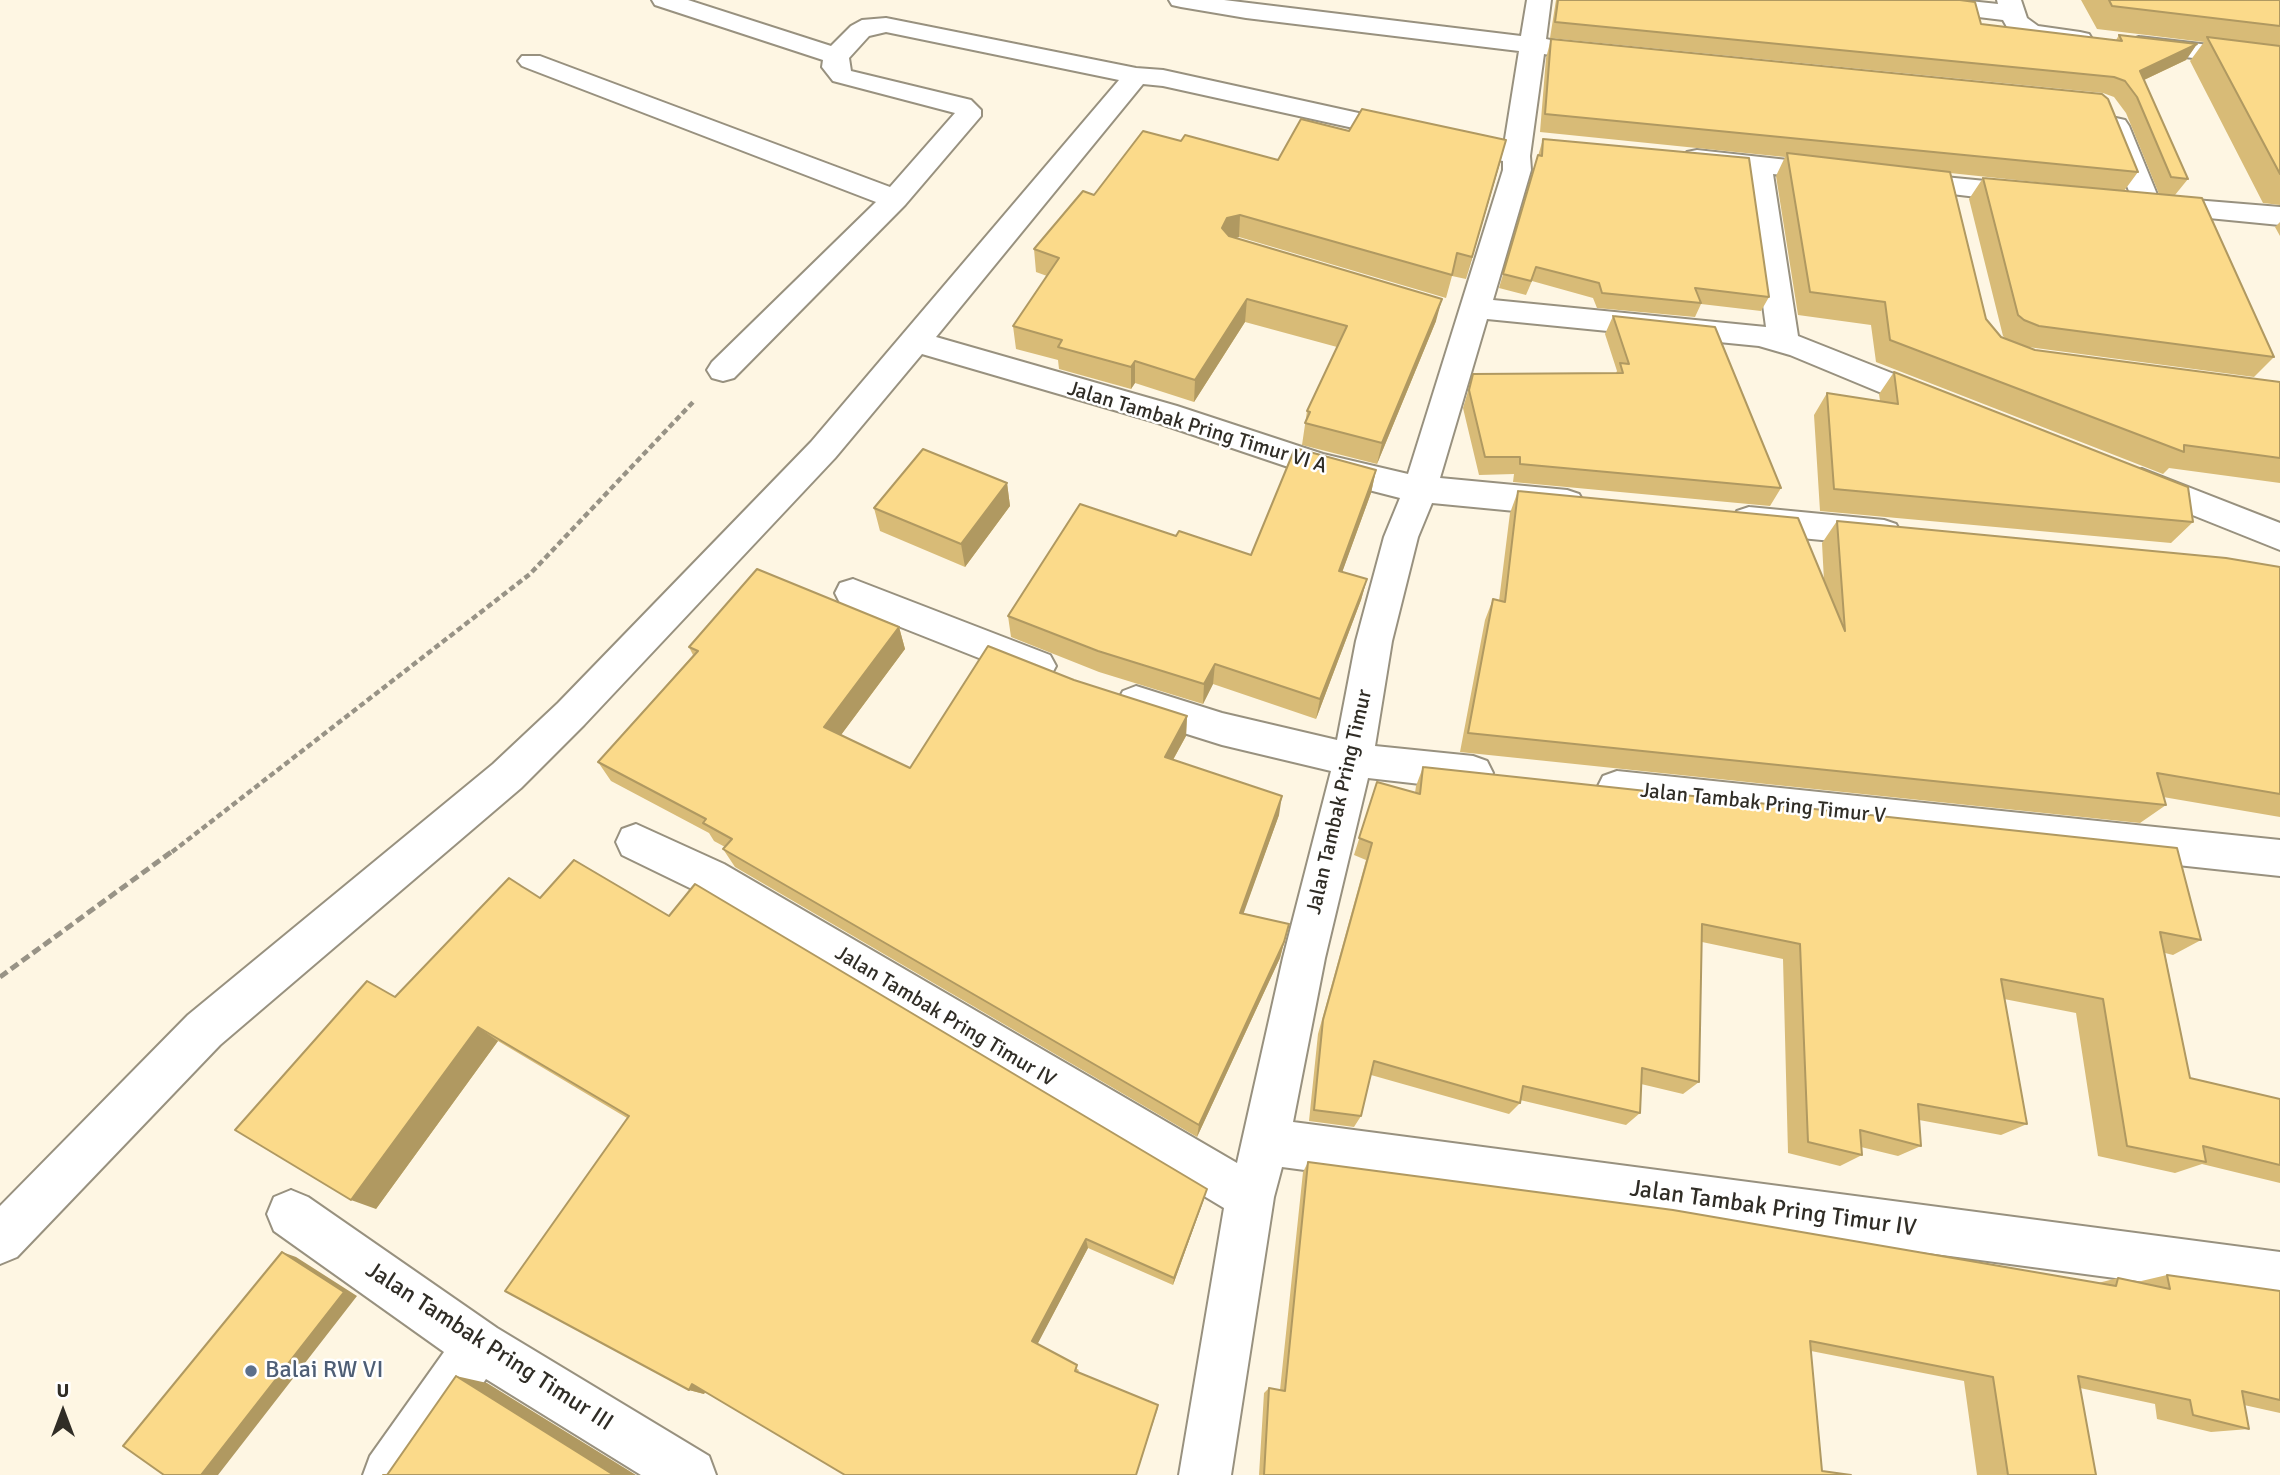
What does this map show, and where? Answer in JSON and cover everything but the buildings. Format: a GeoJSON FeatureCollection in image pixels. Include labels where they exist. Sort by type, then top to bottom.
{"type":"FeatureCollection","features":[{"type":"Feature","properties":{"kind":"street"},"geometry":{"type":"LineString","coordinates":[[664,0],[836,56]]}},
{"type":"Feature","properties":{"kind":"street"},"geometry":{"type":"LineString","coordinates":[[1181,0],[1246,11],[1587,51]]}},
{"type":"Feature","properties":{"kind":"street","name":"Jalan Tambak Pring Timur"},"geometry":{"type":"LineString","coordinates":[[1205,1475],[1250,1198],[1266,1142],[1304,958],[1353,760],[1374,641],[1401,537],[1420,489],[1465,313],[1526,147],[1532,46],[1539,0]]}},
{"type":"Feature","properties":{"kind":"street"},"geometry":{"type":"LineString","coordinates":[[1896,0],[2010,6],[2016,22],[2031,32],[2280,61]]}},
{"type":"Feature","properties":{"kind":"street"},"geometry":{"type":"LineString","coordinates":[[723,370],[895,199],[968,116],[968,110],[962,106],[842,76],[835,67],[836,56],[860,31],[871,25],[886,25],[1136,76],[1164,78],[1526,147]]}},
{"type":"Feature","properties":{"kind":"street"},"geometry":{"type":"LineString","coordinates":[[531,61],[895,199]]}},
{"type":"Feature","properties":{"kind":"street"},"geometry":{"type":"LineString","coordinates":[[0,1240],[204,1030],[507,776],[571,714],[823,450],[1042,192],[1136,76]]}},
{"type":"Feature","properties":{"kind":"street"},"geometry":{"type":"LineString","coordinates":[[2103,105],[2111,115],[2134,204],[2280,216]]}},
{"type":"Feature","properties":{"kind":"street"},"geometry":{"type":"LineString","coordinates":[[1665,155],[1854,175]]}},
{"type":"Feature","properties":{"kind":"street"},"geometry":{"type":"LineString","coordinates":[[1758,163],[1783,341]]}},
{"type":"Feature","properties":{"kind":"street"},"geometry":{"type":"LineString","coordinates":[[1882,178],[1953,199],[2055,196]]}},
{"type":"Feature","properties":{"kind":"street"},"geometry":{"type":"LineString","coordinates":[[1465,313],[1760,336],[1783,341],[1960,412]]}},
{"type":"Feature","properties":{"kind":"street","name":"Jalan Tambak Pring Timur VI A"},"geometry":{"type":"LineString","coordinates":[[913,341],[1166,414],[1318,466],[1420,489],[1601,506]]}},
{"type":"Feature","properties":{"kind":"street"},"geometry":{"type":"LineString","coordinates":[[2114,471],[2280,537]]}},
{"type":"Feature","properties":{"kind":"street"},"geometry":{"type":"LineString","coordinates":[[1712,516],[1919,536]]}},
{"type":"Feature","properties":{"kind":"street"},"geometry":{"type":"LineString","coordinates":[[853,593],[1065,677]]}},
{"type":"Feature","properties":{"kind":"street"},"geometry":{"type":"LineString","coordinates":[[1103,691],[1222,729],[1353,760],[1505,776]]}},
{"type":"Feature","properties":{"kind":"street","name":"Jalan Tambak Pring Timur V"},"geometry":{"type":"LineString","coordinates":[[1574,784],[2280,858]]}},
{"type":"Feature","properties":{"kind":"street","name":"Jalan Tambak Pring Timur IV"},"geometry":{"type":"LineString","coordinates":[[636,842],[709,877],[1250,1198]]}},
{"type":"Feature","properties":{"kind":"street","name":"Jalan Tambak Pring Timur IV"},"geometry":{"type":"LineString","coordinates":[[1266,1142],[2280,1276]]}},
{"type":"Feature","properties":{"kind":"street","name":"Jalan Tambak Pring Timur III"},"geometry":{"type":"LineString","coordinates":[[291,1213],[479,1346],[690,1475]]}},
{"type":"Feature","properties":{"kind":"street"},"geometry":{"type":"LineString","coordinates":[[389,1475],[479,1346]]}},
{"type":"Feature","properties":{"kind":"path"},"geometry":{"type":"LineString","coordinates":[[0,977],[120,893],[530,574],[723,370]]}},
{"type":"Feature","properties":{"kind":"place","name":"Balai RW VI"},"geometry":{"type":"Point","coordinates":[251,1371]}}]}
